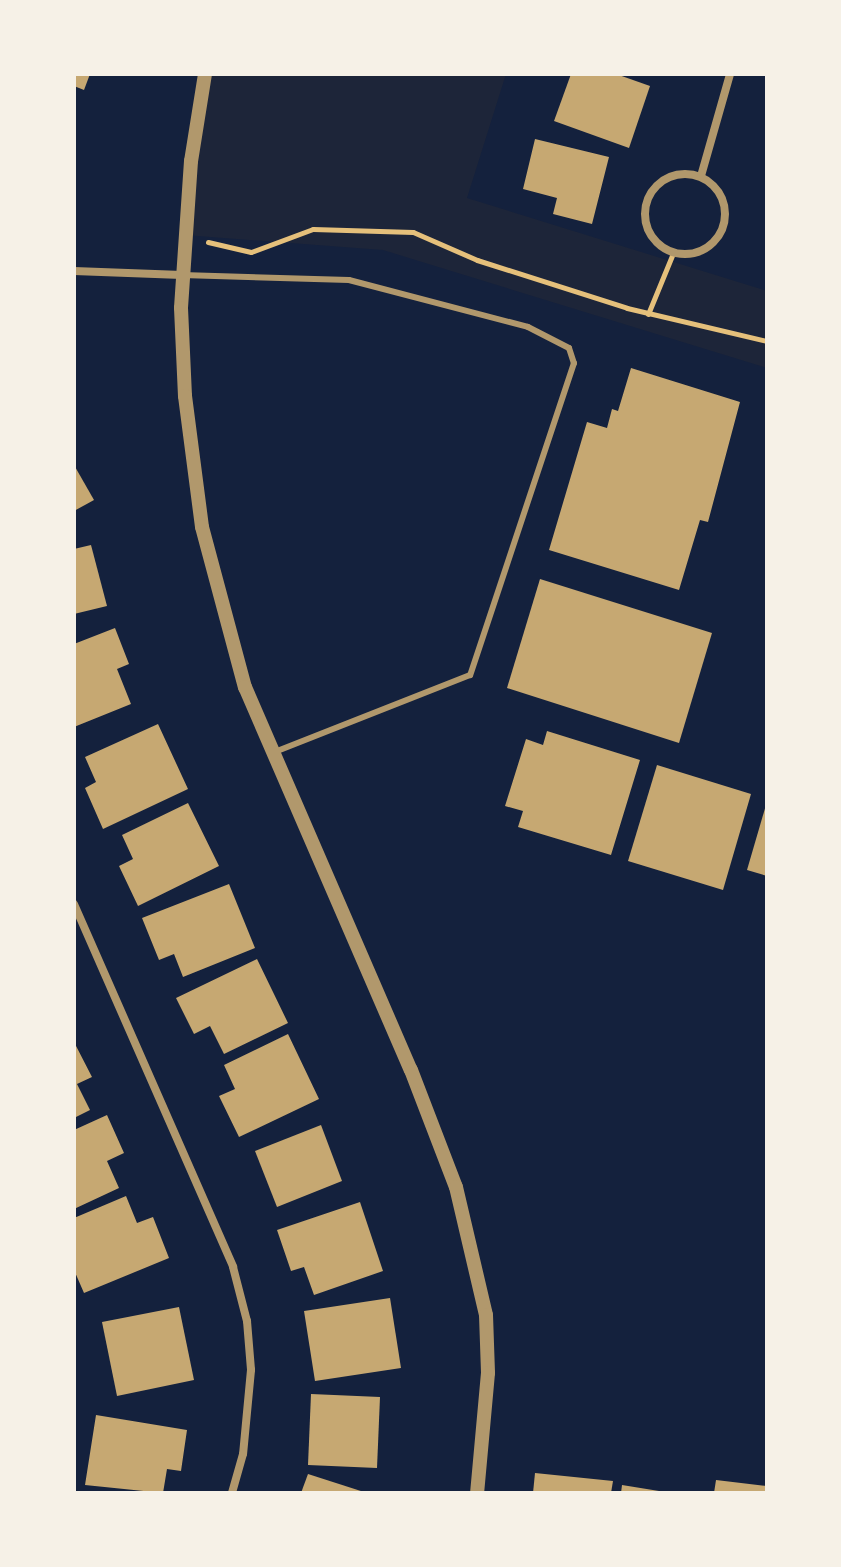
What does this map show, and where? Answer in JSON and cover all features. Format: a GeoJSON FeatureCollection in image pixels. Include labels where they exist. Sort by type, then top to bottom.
{"type":"FeatureCollection","features":[{"type":"Feature","properties":{"kind":"street"},"geometry":{"type":"LineString","coordinates":[[205,74],[182,275],[185,396],[202,527],[233,646],[272,753],[411,1070],[463,1212],[486,1330],[487,1401],[477,1493]]}},
{"type":"Feature","properties":{"kind":"street"},"geometry":{"type":"LineString","coordinates":[[701,176],[730,74]]}},
{"type":"Feature","properties":{"kind":"street"},"geometry":{"type":"LineString","coordinates":[[675,174],[701,176],[712,184],[725,207],[721,234],[700,252],[673,253],[652,237],[647,200],[654,188],[675,174]]}},
{"type":"Feature","properties":{"kind":"street"},"geometry":{"type":"LineString","coordinates":[[74,271],[182,275]]}},
{"type":"Feature","properties":{"kind":"street"},"geometry":{"type":"LineString","coordinates":[[74,904],[233,1267],[247,1321],[251,1370],[243,1454],[232,1493]]}},
{"type":"Feature","properties":{"kind":"lane"},"geometry":{"type":"LineString","coordinates":[[182,275],[349,280],[528,327],[569,348],[574,363],[470,675],[415,700],[272,753]]}},
{"type":"Feature","properties":{"kind":"path"},"geometry":{"type":"LineString","coordinates":[[208,242],[251,252],[313,229],[413,232],[477,260],[648,314],[767,341]]}},
{"type":"Feature","properties":{"kind":"path"},"geometry":{"type":"LineString","coordinates":[[648,314],[673,253]]}},
{"type":"Feature","properties":{"kind":"shaded area"},"geometry":{"type":"Polygon","coordinates":[[[205,74],[506,74],[467,198],[767,291],[767,368],[383,250],[185,235],[205,74]]]}},
{"type":"Feature","properties":{"kind":"building"},"geometry":{"type":"Polygon","coordinates":[[[74,74],[90,74],[84,90],[74,86],[74,74]]]}},
{"type":"Feature","properties":{"kind":"building"},"geometry":{"type":"Polygon","coordinates":[[[571,74],[616,74],[650,86],[629,148],[554,121],[571,74]]]}},
{"type":"Feature","properties":{"kind":"building"},"geometry":{"type":"Polygon","coordinates":[[[535,139],[609,157],[592,224],[553,214],[557,198],[523,189],[535,139]]]}},
{"type":"Feature","properties":{"kind":"building"},"geometry":{"type":"Polygon","coordinates":[[[631,368],[740,402],[708,522],[700,520],[679,590],[549,550],[587,422],[607,428],[612,409],[618,411],[631,368]]]}},
{"type":"Feature","properties":{"kind":"building"},"geometry":{"type":"Polygon","coordinates":[[[74,465],[94,500],[74,511],[74,465]]]}},
{"type":"Feature","properties":{"kind":"building"},"geometry":{"type":"Polygon","coordinates":[[[91,545],[107,606],[74,614],[74,549],[91,545]]]}},
{"type":"Feature","properties":{"kind":"building"},"geometry":{"type":"Polygon","coordinates":[[[540,579],[712,633],[679,743],[507,688],[540,579]]]}},
{"type":"Feature","properties":{"kind":"building"},"geometry":{"type":"Polygon","coordinates":[[[115,628],[129,664],[117,669],[131,704],[74,727],[74,644],[115,628]]]}},
{"type":"Feature","properties":{"kind":"building"},"geometry":{"type":"Polygon","coordinates":[[[158,724],[188,789],[103,829],[85,788],[96,782],[85,757],[158,724]]]}},
{"type":"Feature","properties":{"kind":"building"},"geometry":{"type":"Polygon","coordinates":[[[547,731],[640,760],[611,855],[518,827],[523,811],[505,806],[526,739],[543,745],[547,731]]]}},
{"type":"Feature","properties":{"kind":"building"},"geometry":{"type":"Polygon","coordinates":[[[657,765],[751,794],[723,890],[628,861],[657,765]]]}},
{"type":"Feature","properties":{"kind":"building"},"geometry":{"type":"Polygon","coordinates":[[[188,803],[219,866],[138,906],[119,866],[133,859],[122,835],[188,803]]]}},
{"type":"Feature","properties":{"kind":"building"},"geometry":{"type":"Polygon","coordinates":[[[767,805],[767,876],[747,870],[767,805]]]}},
{"type":"Feature","properties":{"kind":"building"},"geometry":{"type":"Polygon","coordinates":[[[229,884],[255,948],[183,977],[174,954],[159,960],[142,918],[229,884]]]}},
{"type":"Feature","properties":{"kind":"building"},"geometry":{"type":"Polygon","coordinates":[[[257,959],[288,1023],[224,1054],[210,1026],[194,1034],[176,998],[257,959]]]}},
{"type":"Feature","properties":{"kind":"building"},"geometry":{"type":"Polygon","coordinates":[[[288,1034],[319,1099],[239,1137],[219,1096],[235,1089],[224,1065],[288,1034]]]}},
{"type":"Feature","properties":{"kind":"building"},"geometry":{"type":"Polygon","coordinates":[[[74,1042],[92,1077],[77,1084],[90,1110],[74,1118],[74,1042]]]}},
{"type":"Feature","properties":{"kind":"building"},"geometry":{"type":"Polygon","coordinates":[[[107,1115],[124,1153],[107,1161],[119,1188],[74,1209],[74,1130],[107,1115]]]}},
{"type":"Feature","properties":{"kind":"building"},"geometry":{"type":"Polygon","coordinates":[[[321,1125],[342,1181],[277,1207],[255,1151],[321,1125]]]}},
{"type":"Feature","properties":{"kind":"building"},"geometry":{"type":"Polygon","coordinates":[[[126,1196],[137,1223],[153,1217],[169,1258],[84,1293],[74,1270],[74,1218],[126,1196]]]}},
{"type":"Feature","properties":{"kind":"building"},"geometry":{"type":"Polygon","coordinates":[[[360,1202],[383,1271],[314,1295],[304,1267],[291,1271],[277,1230],[360,1202]]]}},
{"type":"Feature","properties":{"kind":"building"},"geometry":{"type":"Polygon","coordinates":[[[390,1298],[401,1368],[315,1381],[304,1311],[390,1298]]]}},
{"type":"Feature","properties":{"kind":"building"},"geometry":{"type":"Polygon","coordinates":[[[179,1307],[194,1380],[117,1396],[102,1322],[179,1307]]]}},
{"type":"Feature","properties":{"kind":"building"},"geometry":{"type":"Polygon","coordinates":[[[311,1394],[380,1397],[377,1468],[308,1465],[311,1394]]]}},
{"type":"Feature","properties":{"kind":"building"},"geometry":{"type":"Polygon","coordinates":[[[96,1415],[187,1430],[181,1471],[167,1469],[163,1493],[85,1485],[96,1415]]]}},
{"type":"Feature","properties":{"kind":"building"},"geometry":{"type":"Polygon","coordinates":[[[535,1473],[613,1481],[611,1493],[533,1493],[535,1473]]]}},
{"type":"Feature","properties":{"kind":"building"},"geometry":{"type":"Polygon","coordinates":[[[308,1474],[364,1492],[364,1493],[301,1493],[308,1474]]]}},
{"type":"Feature","properties":{"kind":"building"},"geometry":{"type":"Polygon","coordinates":[[[716,1480],[767,1486],[767,1493],[714,1493],[716,1480]]]}},
{"type":"Feature","properties":{"kind":"building"},"geometry":{"type":"Polygon","coordinates":[[[622,1485],[659,1491],[659,1493],[621,1493],[622,1485]]]}}]}
